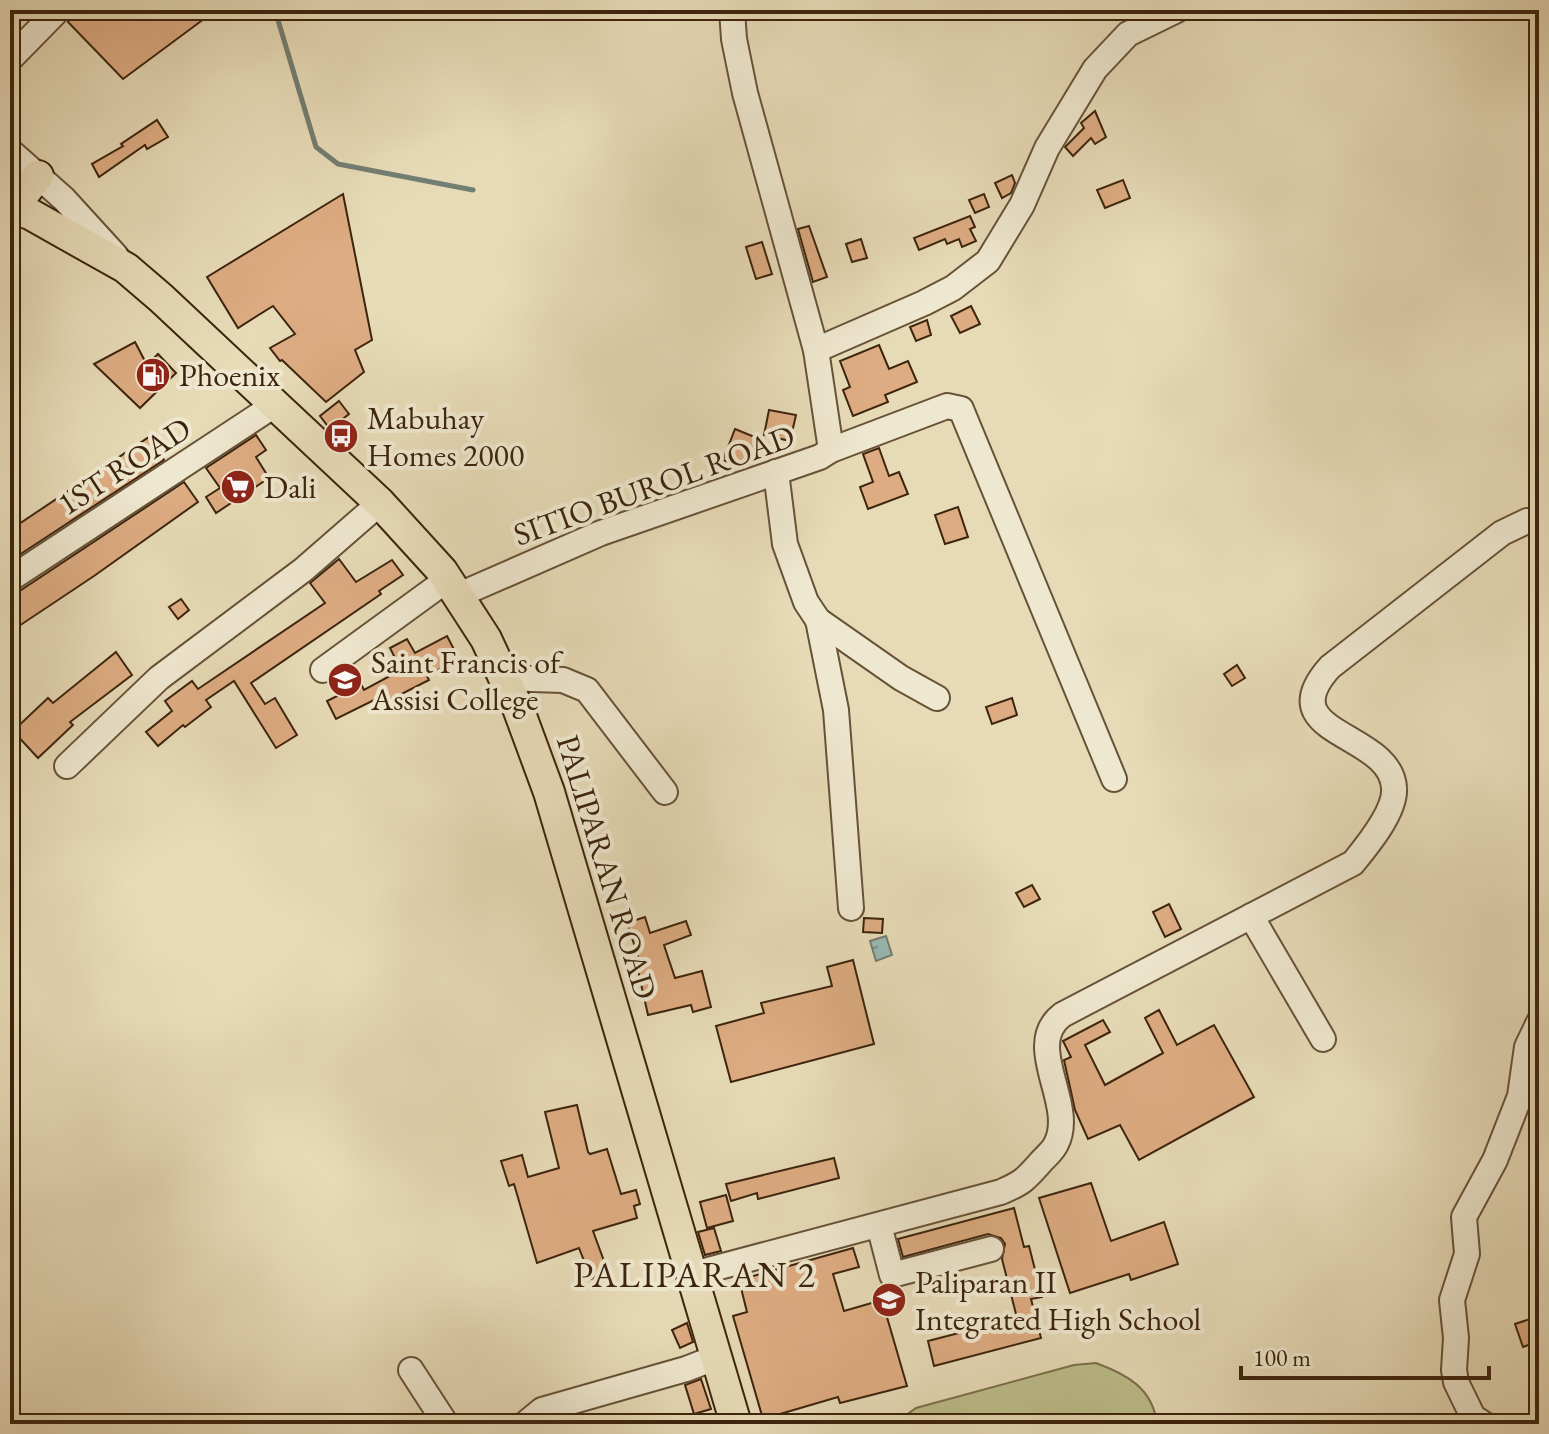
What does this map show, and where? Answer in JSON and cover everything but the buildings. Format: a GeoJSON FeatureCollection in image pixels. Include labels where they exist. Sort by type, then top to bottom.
{"type":"FeatureCollection","features":[{"type":"Feature","properties":{"kind":"main road"},"geometry":{"type":"LineString","coordinates":[[12,207],[38,176]]}},
{"type":"Feature","properties":{"kind":"main road","name":"PALIPARAN ROAD"},"geometry":{"type":"LineString","coordinates":[[12,207],[126,268],[380,503],[454,587],[486,639],[518,708],[549,792],[736,1424]]}},
{"type":"Feature","properties":{"kind":"street"},"geometry":{"type":"LineString","coordinates":[[10,59],[58,10]]}},
{"type":"Feature","properties":{"kind":"street","name":"SITIO BUROL ROAD"},"geometry":{"type":"LineString","coordinates":[[323,670],[454,587],[826,455],[831,450],[816,350],[745,93],[734,39],[732,10]]}},
{"type":"Feature","properties":{"kind":"street"},"geometry":{"type":"LineString","coordinates":[[816,350],[953,288],[988,261],[1022,205],[1047,148],[1095,69],[1128,34],[1177,10]]}},
{"type":"Feature","properties":{"kind":"street"},"geometry":{"type":"LineString","coordinates":[[10,151],[64,199],[126,268]]}},
{"type":"Feature","properties":{"kind":"street","name":"1ST ROAD"},"geometry":{"type":"LineString","coordinates":[[10,579],[273,406]]}},
{"type":"Feature","properties":{"kind":"street"},"geometry":{"type":"LineString","coordinates":[[831,450],[947,406],[961,409],[1114,779]]}},
{"type":"Feature","properties":{"kind":"street"},"geometry":{"type":"LineString","coordinates":[[776,472],[785,544],[806,602],[818,620],[901,678],[937,698]]}},
{"type":"Feature","properties":{"kind":"street"},"geometry":{"type":"LineString","coordinates":[[67,766],[159,678],[303,570],[380,503]]}},
{"type":"Feature","properties":{"kind":"street"},"geometry":{"type":"LineString","coordinates":[[693,1274],[1001,1192],[1024,1181],[1056,1144],[1060,1124],[1047,1040],[1051,1024],[1062,1015],[1353,863],[1375,836],[1393,797],[1394,786],[1388,771],[1367,749],[1318,717],[1311,705],[1310,695],[1318,680],[1330,667],[1502,533],[1527,521],[1539,522]]}},
{"type":"Feature","properties":{"kind":"street"},"geometry":{"type":"LineString","coordinates":[[818,620],[836,710],[851,908]]}},
{"type":"Feature","properties":{"kind":"street"},"geometry":{"type":"LineString","coordinates":[[504,678],[563,680],[587,690],[665,792]]}},
{"type":"Feature","properties":{"kind":"street"},"geometry":{"type":"LineString","coordinates":[[1251,916],[1323,1039]]}},
{"type":"Feature","properties":{"kind":"street"},"geometry":{"type":"LineString","coordinates":[[1484,1424],[1473,1417],[1456,1382],[1452,1300],[1467,1254],[1464,1217],[1495,1160],[1520,1096],[1527,1047],[1539,1022]]}},
{"type":"Feature","properties":{"kind":"street"},"geometry":{"type":"LineString","coordinates":[[879,1225],[892,1275],[991,1249]]}},
{"type":"Feature","properties":{"kind":"street"},"geometry":{"type":"LineString","coordinates":[[525,1424],[542,1410],[686,1369],[717,1357]]}},
{"type":"Feature","properties":{"kind":"street"},"geometry":{"type":"LineString","coordinates":[[411,1370],[446,1424]]}},
{"type":"Feature","properties":{"kind":"green space"},"geometry":{"type":"Polygon","coordinates":[[[1096,1363],[1118,1372],[1144,1392],[1157,1424],[894,1424],[916,1408],[1074,1365],[1096,1363]]]}},
{"type":"Feature","properties":{"kind":"water"},"geometry":{"type":"Polygon","coordinates":[[[886,936],[892,955],[876,961],[870,941],[886,936]]]}},
{"type":"Feature","properties":{"kind":"waterway"},"geometry":{"type":"LineString","coordinates":[[275,10],[316,147],[338,164],[473,190]]}},
{"type":"Feature","properties":{"kind":"place","name":"Phoenix"},"geometry":{"type":"Point","coordinates":[153,375]}},
{"type":"Feature","properties":{"kind":"place","name":"Mabuhay Homes 2000"},"geometry":{"type":"Point","coordinates":[341,436]}},
{"type":"Feature","properties":{"kind":"place","name":"Dali"},"geometry":{"type":"Point","coordinates":[238,487]}},
{"type":"Feature","properties":{"kind":"place","name":"Saint Francis of Assisi College"},"geometry":{"type":"Point","coordinates":[345,680]}},
{"type":"Feature","properties":{"kind":"place","name":"Paliparan II Integrated High School"},"geometry":{"type":"Point","coordinates":[889,1300]}},
{"type":"Feature","properties":{"kind":"district","name":"PALIPARAN 2"},"geometry":{"type":"Point","coordinates":[695,1274]}}]}
